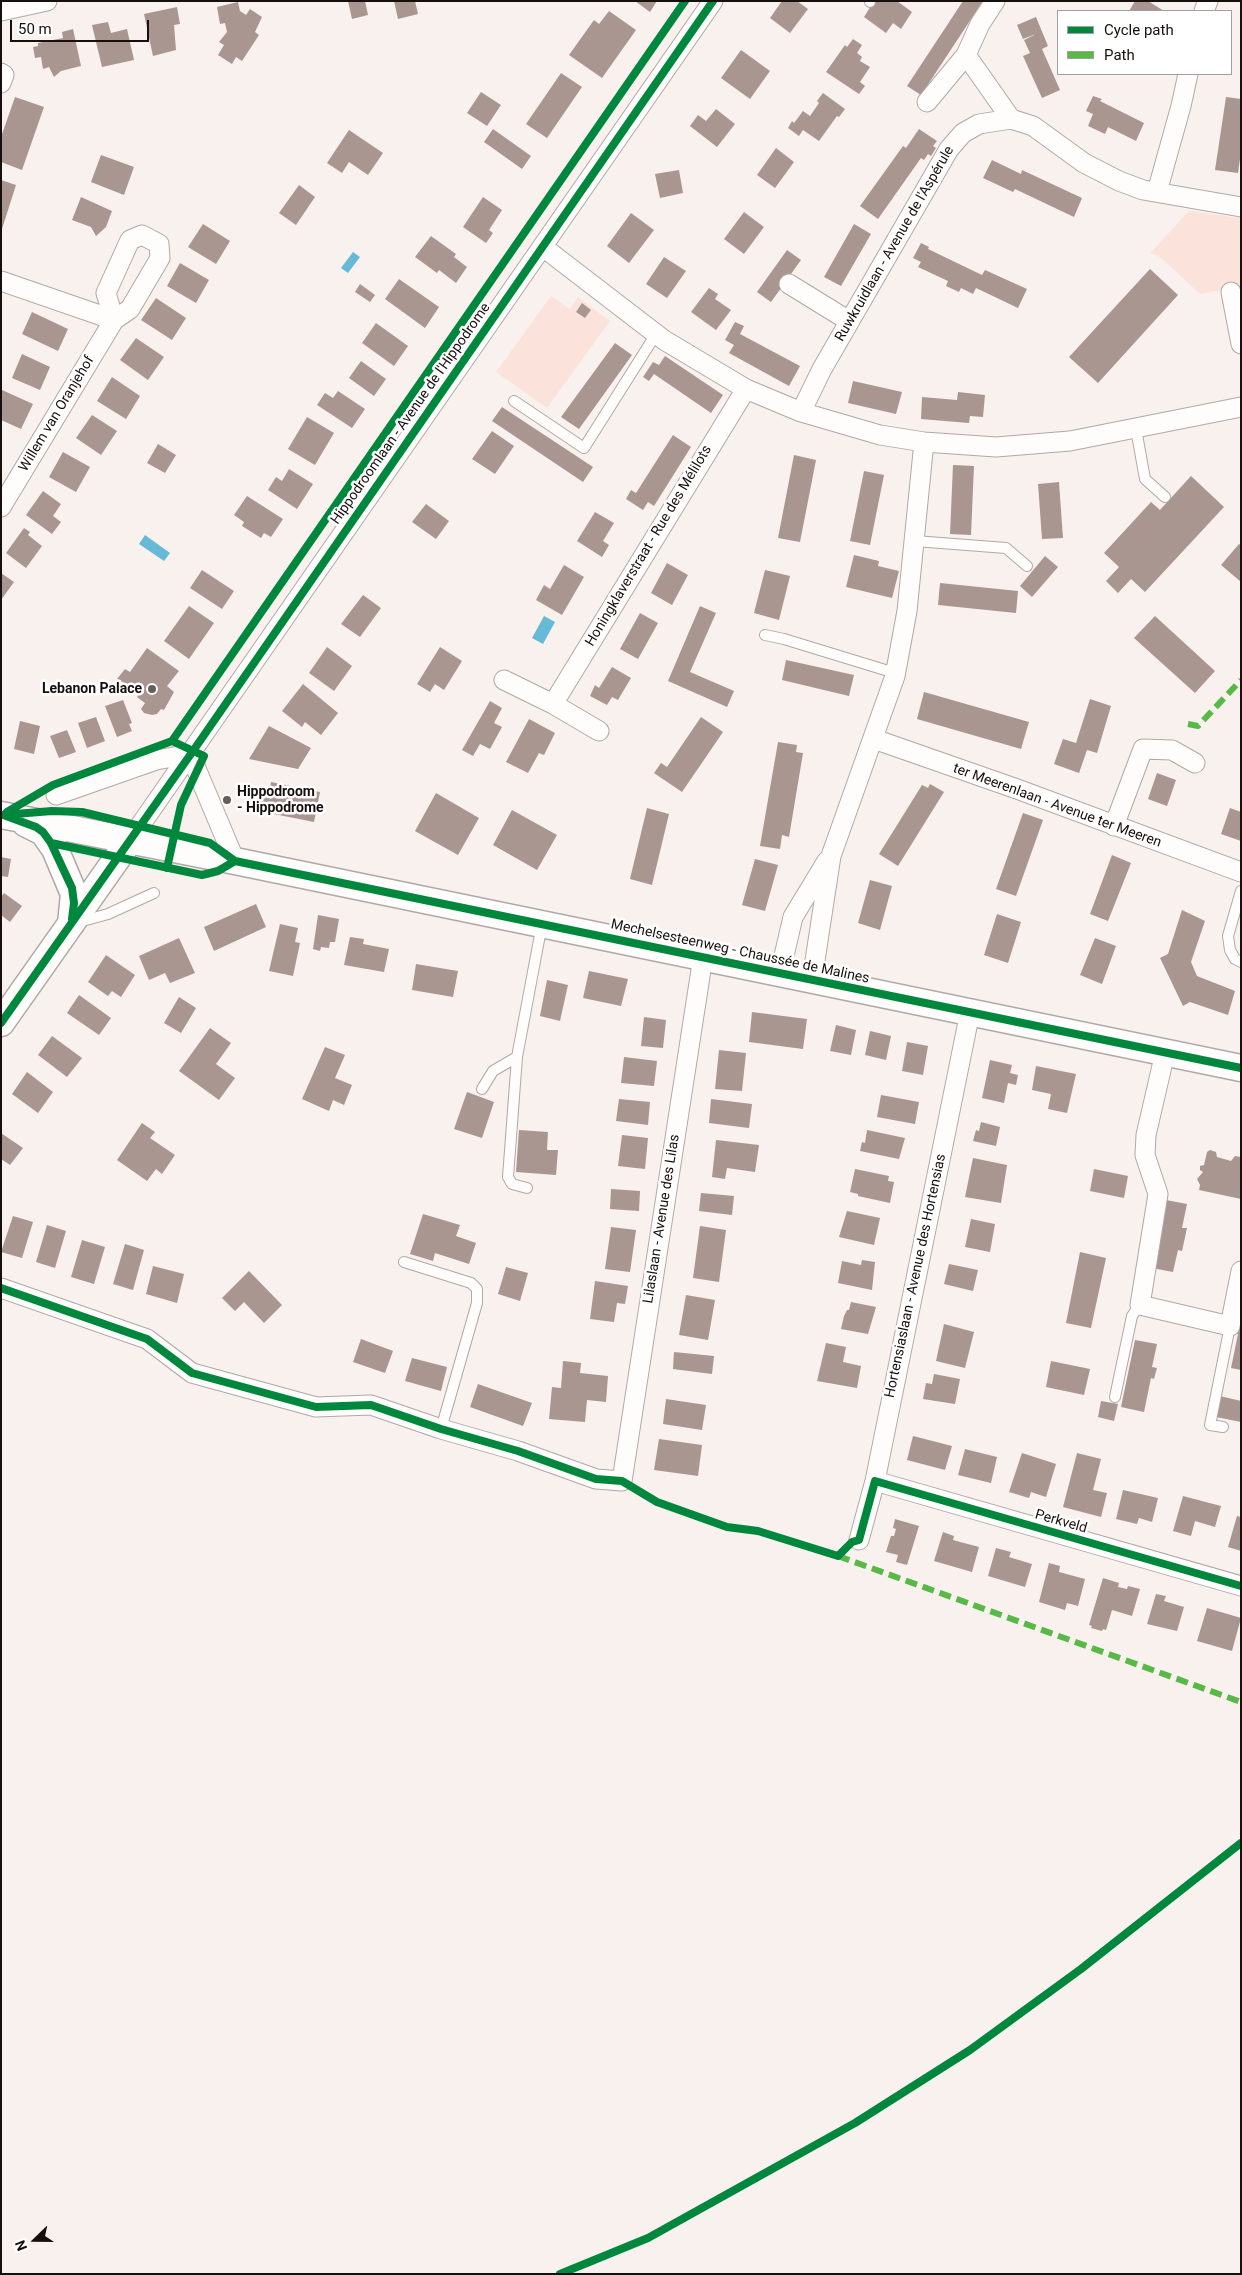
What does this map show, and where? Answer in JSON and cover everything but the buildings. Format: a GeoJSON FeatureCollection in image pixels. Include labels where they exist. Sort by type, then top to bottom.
{"type":"FeatureCollection","features":[{"type":"Feature","properties":{"kind":"main road","name":"Mechelsesteenweg - Chaussée de Malines"},"geometry":{"type":"LineString","coordinates":[[2,815],[235,861],[1241,1068]]}},
{"type":"Feature","properties":{"kind":"main road"},"geometry":{"type":"LineString","coordinates":[[2,815],[43,832],[51,843],[72,888],[74,903],[71,924]]}},
{"type":"Feature","properties":{"kind":"main road"},"geometry":{"type":"LineString","coordinates":[[1,1023],[130,840]]}},
{"type":"Feature","properties":{"kind":"street"},"geometry":{"type":"LineString","coordinates":[[1,12],[47,1]]}},
{"type":"Feature","properties":{"kind":"street","name":"Hippodroomlaan - Avenue de l'Hippodrome"},"geometry":{"type":"LineString","coordinates":[[130,840],[713,1]]}},
{"type":"Feature","properties":{"kind":"street"},"geometry":{"type":"LineString","coordinates":[[927,102],[966,55],[980,24],[995,1]]}},
{"type":"Feature","properties":{"kind":"street"},"geometry":{"type":"LineString","coordinates":[[966,55],[1011,119]]}},
{"type":"Feature","properties":{"kind":"street"},"geometry":{"type":"LineString","coordinates":[[1,72],[4,75],[1,83]]}},
{"type":"Feature","properties":{"kind":"street"},"geometry":{"type":"LineString","coordinates":[[1157,192],[1182,106],[1188,75]]}},
{"type":"Feature","properties":{"kind":"street","name":"Ruwkruidlaan - Avenue de l'Aspérule"},"geometry":{"type":"LineString","coordinates":[[802,412],[822,369],[949,148],[963,133],[979,124],[1011,119],[1033,126],[1084,162],[1119,181],[1143,190],[1241,207]]}},
{"type":"Feature","properties":{"kind":"street"},"geometry":{"type":"LineString","coordinates":[[543,246],[656,334],[746,389],[802,412],[880,435],[924,442],[996,447],[1070,441],[1241,407]]}},
{"type":"Feature","properties":{"kind":"street","name":"Willem van Oranjehof"},"geometry":{"type":"LineString","coordinates":[[1,281],[114,320],[1,507]]}},
{"type":"Feature","properties":{"kind":"street"},"geometry":{"type":"LineString","coordinates":[[789,284],[850,321]]}},
{"type":"Feature","properties":{"kind":"street"},"geometry":{"type":"LineString","coordinates":[[1231,292],[1241,344]]}},
{"type":"Feature","properties":{"kind":"street","name":"Honingklaverstraat - Rue des Mélilots"},"geometry":{"type":"LineString","coordinates":[[553,704],[746,389]]}},
{"type":"Feature","properties":{"kind":"street"},"geometry":{"type":"LineString","coordinates":[[812,980],[831,856],[874,739],[895,673],[907,611],[924,442]]}},
{"type":"Feature","properties":{"kind":"street"},"geometry":{"type":"LineString","coordinates":[[504,680],[553,704],[599,731]]}},
{"type":"Feature","properties":{"kind":"street","name":"ter Meerenlaan - Avenue ter Meeren"},"geometry":{"type":"LineString","coordinates":[[874,739],[1018,789],[1241,872]]}},
{"type":"Feature","properties":{"kind":"street"},"geometry":{"type":"LineString","coordinates":[[1114,826],[1143,749],[1172,750],[1195,764]]}},
{"type":"Feature","properties":{"kind":"street"},"geometry":{"type":"LineString","coordinates":[[56,795],[156,760],[190,754],[235,861]]}},
{"type":"Feature","properties":{"kind":"street"},"geometry":{"type":"LineString","coordinates":[[780,973],[793,917],[831,856]]}},
{"type":"Feature","properties":{"kind":"street","name":"Lilaslaan - Avenue des Lilas"},"geometry":{"type":"LineString","coordinates":[[441,1429],[518,1451],[596,1479],[622,1480],[703,957]]}},
{"type":"Feature","properties":{"kind":"street","name":"Hortensiaslaan - Avenue des Hortensias"},"geometry":{"type":"LineString","coordinates":[[859,1540],[875,1481],[970,1012]]}},
{"type":"Feature","properties":{"kind":"street"},"geometry":{"type":"LineString","coordinates":[[1165,1053],[1146,1135],[1145,1155],[1158,1194],[1140,1305],[1230,1326],[1241,1271]]}},
{"type":"Feature","properties":{"kind":"street"},"geometry":{"type":"LineString","coordinates":[[1,1288],[147,1339],[192,1373],[316,1407],[371,1404],[441,1429]]}},
{"type":"Feature","properties":{"kind":"street","name":"Perkveld"},"geometry":{"type":"LineString","coordinates":[[875,1481],[1241,1586]]}},
{"type":"Feature","properties":{"kind":"lane"},"geometry":{"type":"LineString","coordinates":[[514,401],[584,448],[656,334]]}},
{"type":"Feature","properties":{"kind":"lane"},"geometry":{"type":"LineString","coordinates":[[1136,429],[1145,479],[1165,496]]}},
{"type":"Feature","properties":{"kind":"lane"},"geometry":{"type":"LineString","coordinates":[[915,541],[1006,548],[1027,566]]}},
{"type":"Feature","properties":{"kind":"lane"},"geometry":{"type":"LineString","coordinates":[[765,635],[895,673]]}},
{"type":"Feature","properties":{"kind":"lane"},"geometry":{"type":"LineString","coordinates":[[1241,891],[1228,936],[1230,950],[1235,958],[1241,962]]}},
{"type":"Feature","properties":{"kind":"lane"},"geometry":{"type":"LineString","coordinates":[[71,924],[108,914],[154,893]]}},
{"type":"Feature","properties":{"kind":"lane"},"geometry":{"type":"LineString","coordinates":[[527,1188],[512,1184],[508,1177],[517,1058],[542,924]]}},
{"type":"Feature","properties":{"kind":"lane"},"geometry":{"type":"LineString","coordinates":[[482,1089],[493,1071],[517,1058]]}},
{"type":"Feature","properties":{"kind":"lane"},"geometry":{"type":"LineString","coordinates":[[404,1262],[471,1283],[477,1289],[477,1302],[441,1429]]}},
{"type":"Feature","properties":{"kind":"lane"},"geometry":{"type":"LineString","coordinates":[[1115,1397],[1132,1316],[1140,1305]]}},
{"type":"Feature","properties":{"kind":"lane"},"geometry":{"type":"LineString","coordinates":[[1223,1426],[1210,1425],[1230,1326]]}},
{"type":"Feature","properties":{"kind":"shaded area"},"geometry":{"type":"Polygon","coordinates":[[[1189,211],[1241,218],[1241,286],[1200,294],[1160,257],[1150,253],[1189,211]]]}},
{"type":"Feature","properties":{"kind":"shaded area"},"geometry":{"type":"Polygon","coordinates":[[[551,296],[570,309],[578,297],[610,321],[547,408],[496,372],[551,296]]]}},
{"type":"Feature","properties":{"kind":"water"},"geometry":{"type":"Polygon","coordinates":[[[353,252],[360,257],[348,273],[341,268],[353,252]]]}},
{"type":"Feature","properties":{"kind":"water"},"geometry":{"type":"Polygon","coordinates":[[[145,535],[170,553],[164,561],[139,544],[145,535]]]}},
{"type":"Feature","properties":{"kind":"water"},"geometry":{"type":"Polygon","coordinates":[[[544,616],[555,622],[543,644],[532,638],[544,616]]]}},
{"type":"Feature","properties":{"kind":"marked path"},"geometry":{"type":"LineString","coordinates":[[1188,724],[1198,726],[1241,680]]}},
{"type":"Feature","properties":{"kind":"marked path"},"geometry":{"type":"LineString","coordinates":[[838,1556],[1241,1702]]}},
{"type":"Feature","properties":{"kind":"cycle path"},"geometry":{"type":"LineString","coordinates":[[7,812],[53,785],[172,741],[685,1]]}},
{"type":"Feature","properties":{"kind":"cycle path"},"geometry":{"type":"LineString","coordinates":[[1,1023],[193,751],[713,1]]}},
{"type":"Feature","properties":{"kind":"cycle path"},"geometry":{"type":"LineString","coordinates":[[167,868],[181,805],[204,756],[172,741]]}},
{"type":"Feature","properties":{"kind":"cycle path"},"geometry":{"type":"LineString","coordinates":[[3,815],[52,811],[82,812],[210,843],[235,861],[1241,1068]]}},
{"type":"Feature","properties":{"kind":"cycle path"},"geometry":{"type":"LineString","coordinates":[[6,816],[36,827],[43,832],[51,843],[72,888],[74,903],[72,919]]}},
{"type":"Feature","properties":{"kind":"cycle path"},"geometry":{"type":"LineString","coordinates":[[51,843],[202,875],[218,871],[235,861]]}},
{"type":"Feature","properties":{"kind":"cycle path"},"geometry":{"type":"LineString","coordinates":[[1,1288],[147,1339],[192,1373],[316,1407],[371,1405],[441,1429],[518,1451],[596,1479],[622,1481],[657,1502],[727,1527],[758,1531],[838,1556],[852,1542],[859,1540],[875,1481],[1241,1586]]}},
{"type":"Feature","properties":{"kind":"cycle path"},"geometry":{"type":"LineString","coordinates":[[560,2274],[648,2238],[855,2123],[970,2050],[1081,1969],[1241,1843]]}},
{"type":"Feature","properties":{"kind":"place","name":"Lebanon Palace"},"geometry":{"type":"Point","coordinates":[152,689]}},
{"type":"Feature","properties":{"kind":"place","name":"Hippodroom - Hippodrome"},"geometry":{"type":"Point","coordinates":[227,800]}}]}
